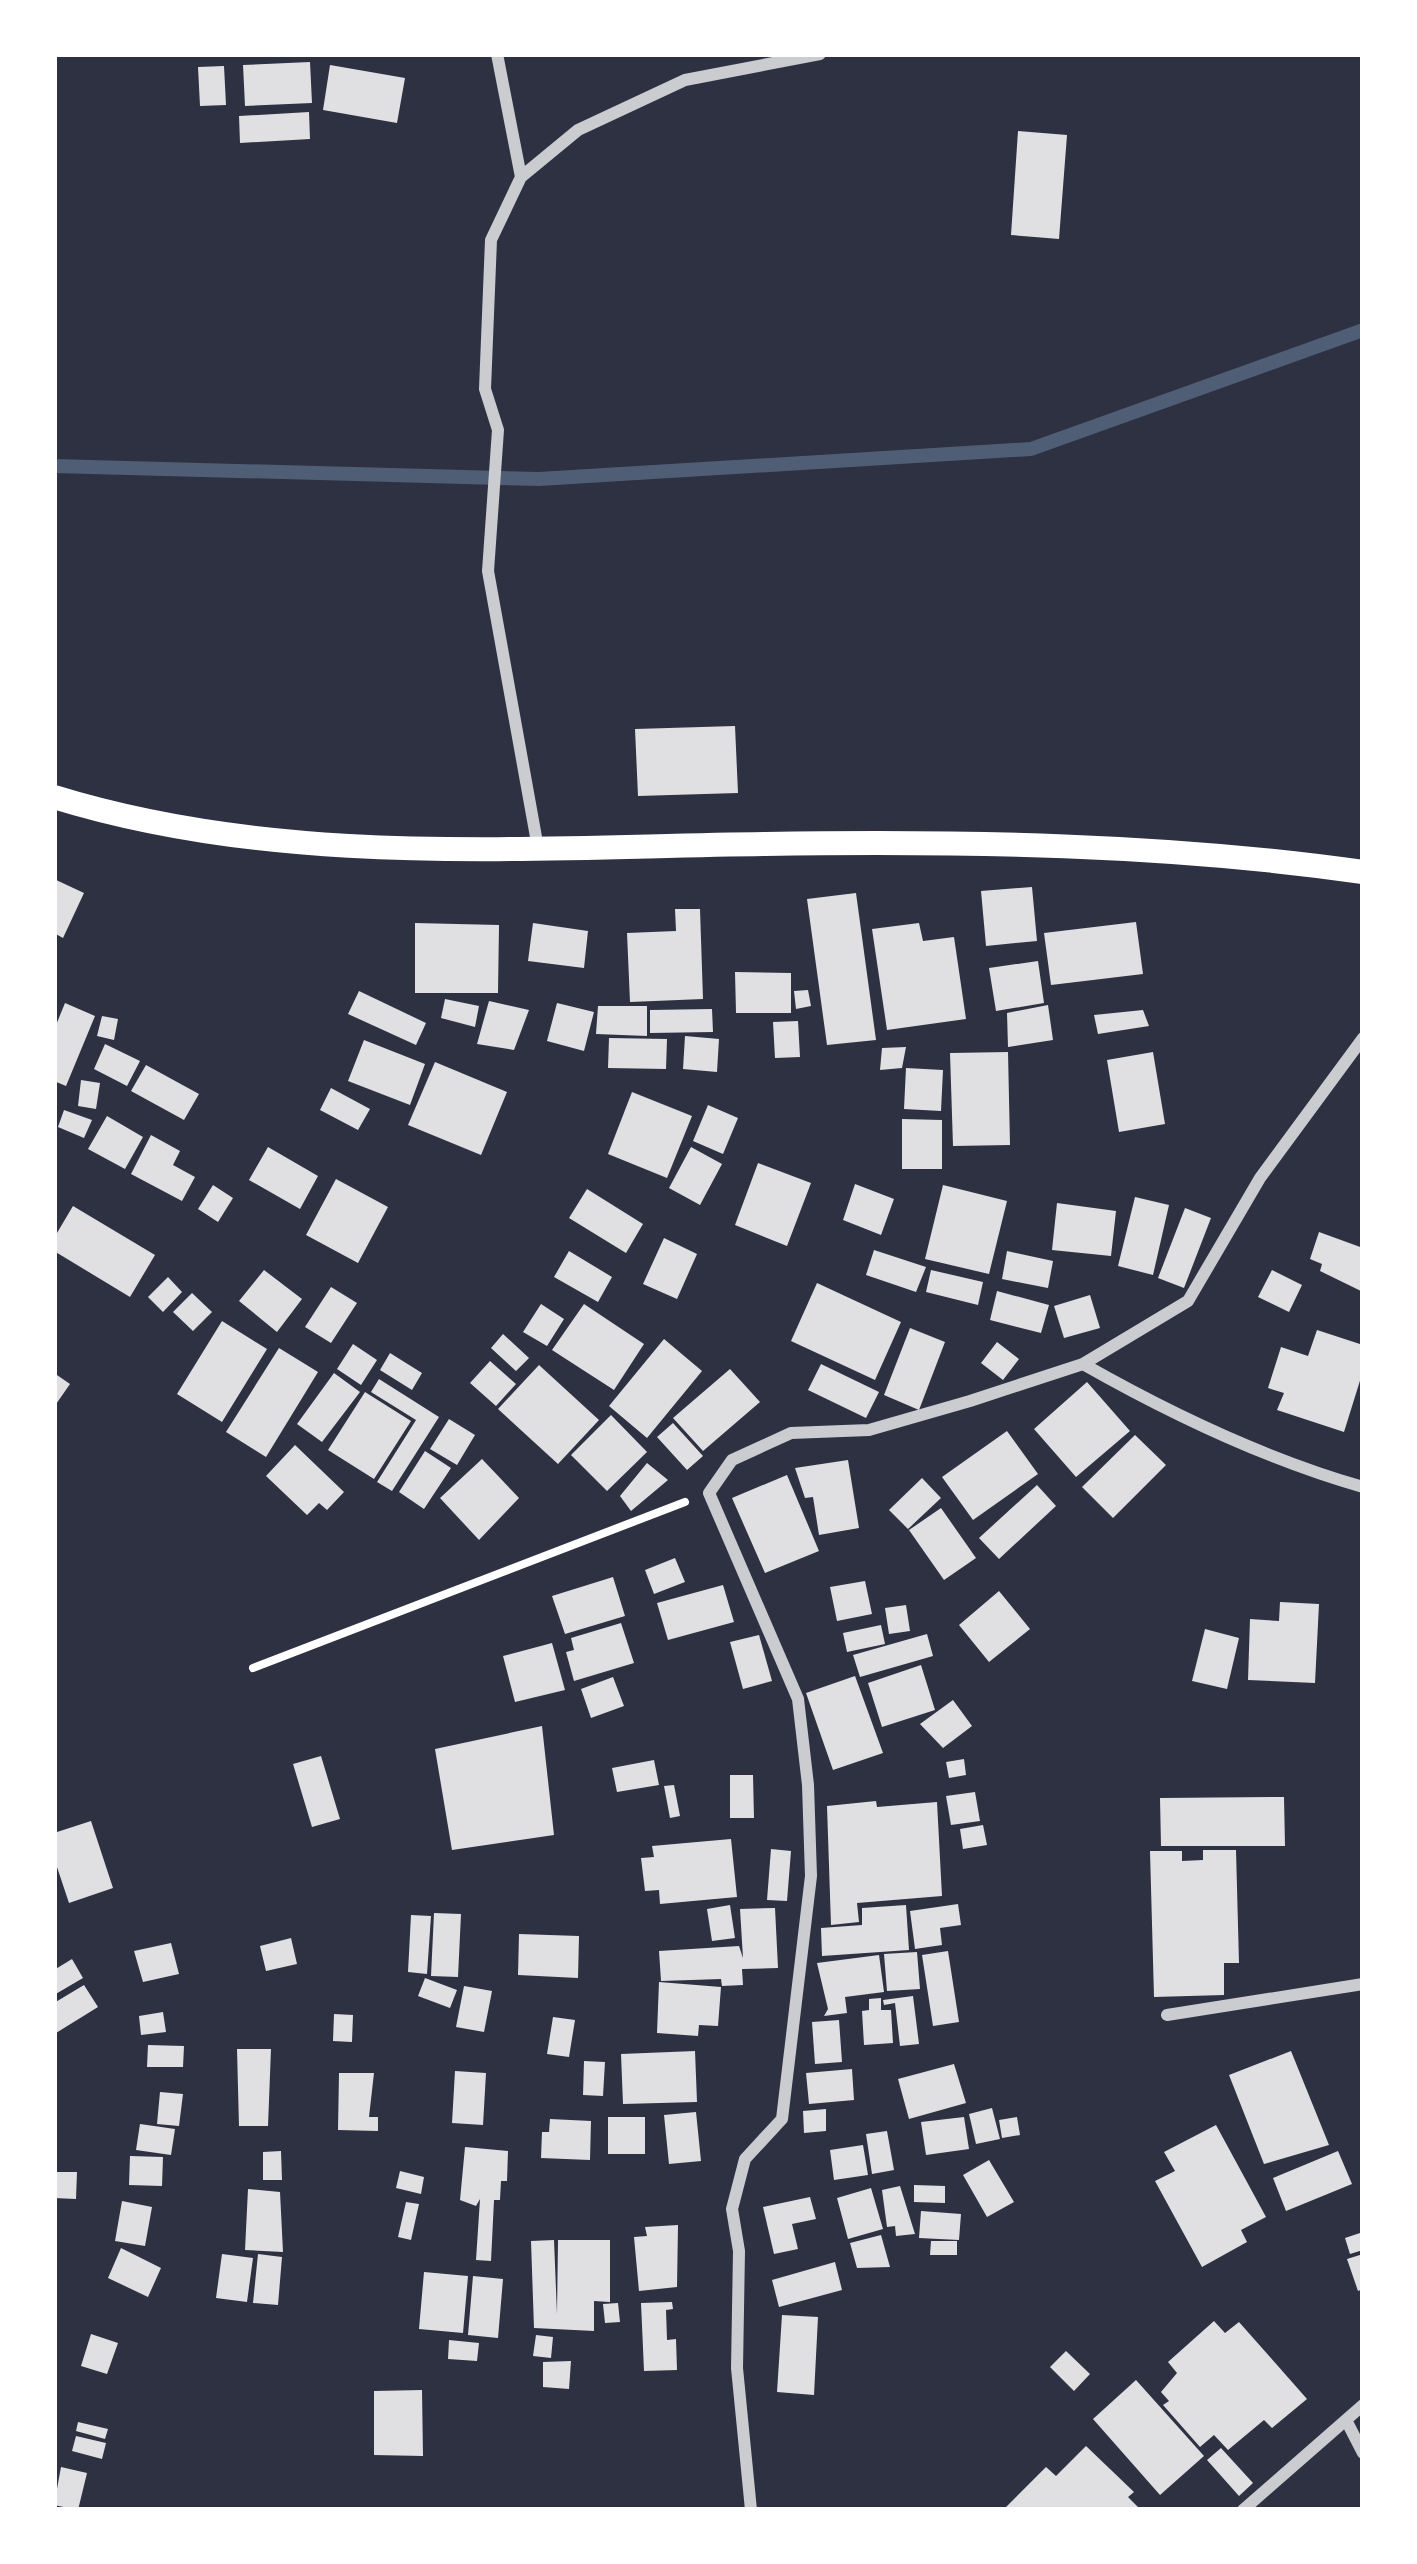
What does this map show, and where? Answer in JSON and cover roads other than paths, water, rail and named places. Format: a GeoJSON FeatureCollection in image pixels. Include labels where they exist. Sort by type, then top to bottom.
{"type":"FeatureCollection","features":[{"type":"Feature","properties":{"kind":"main road"},"geometry":{"type":"LineString","coordinates":[[54,797],[113,815],[296,845],[538,849],[998,845],[1363,872]]}},
{"type":"Feature","properties":{"kind":"street"},"geometry":{"type":"LineString","coordinates":[[497,54],[521,178]]}},
{"type":"Feature","properties":{"kind":"street"},"geometry":{"type":"LineString","coordinates":[[538,849],[488,571],[498,430],[484,389],[491,240],[521,178],[578,130],[685,80],[820,54]]}},
{"type":"Feature","properties":{"kind":"street"},"geometry":{"type":"LineString","coordinates":[[751,2510],[737,2368],[739,2251],[732,2209],[745,2159],[782,2119],[812,1876],[798,1699],[709,1492],[731,1460],[791,1433],[869,1430],[1084,1364],[1188,1301],[1259,1178],[1363,1039]]}},
{"type":"Feature","properties":{"kind":"street"},"geometry":{"type":"LineString","coordinates":[[1084,1364],[1148,1401],[1312,1472],[1363,1487]]}},
{"type":"Feature","properties":{"kind":"street"},"geometry":{"type":"LineString","coordinates":[[1167,2015],[1363,1984]]}},
{"type":"Feature","properties":{"kind":"street"},"geometry":{"type":"LineString","coordinates":[[1243,2510],[1363,2405]]}},
{"type":"Feature","properties":{"kind":"street"},"geometry":{"type":"LineString","coordinates":[[1346,2420],[1363,2453]]}},
{"type":"Feature","properties":{"kind":"waterway"},"geometry":{"type":"LineString","coordinates":[[54,466],[539,479],[1031,449],[1363,330]]}}]}
